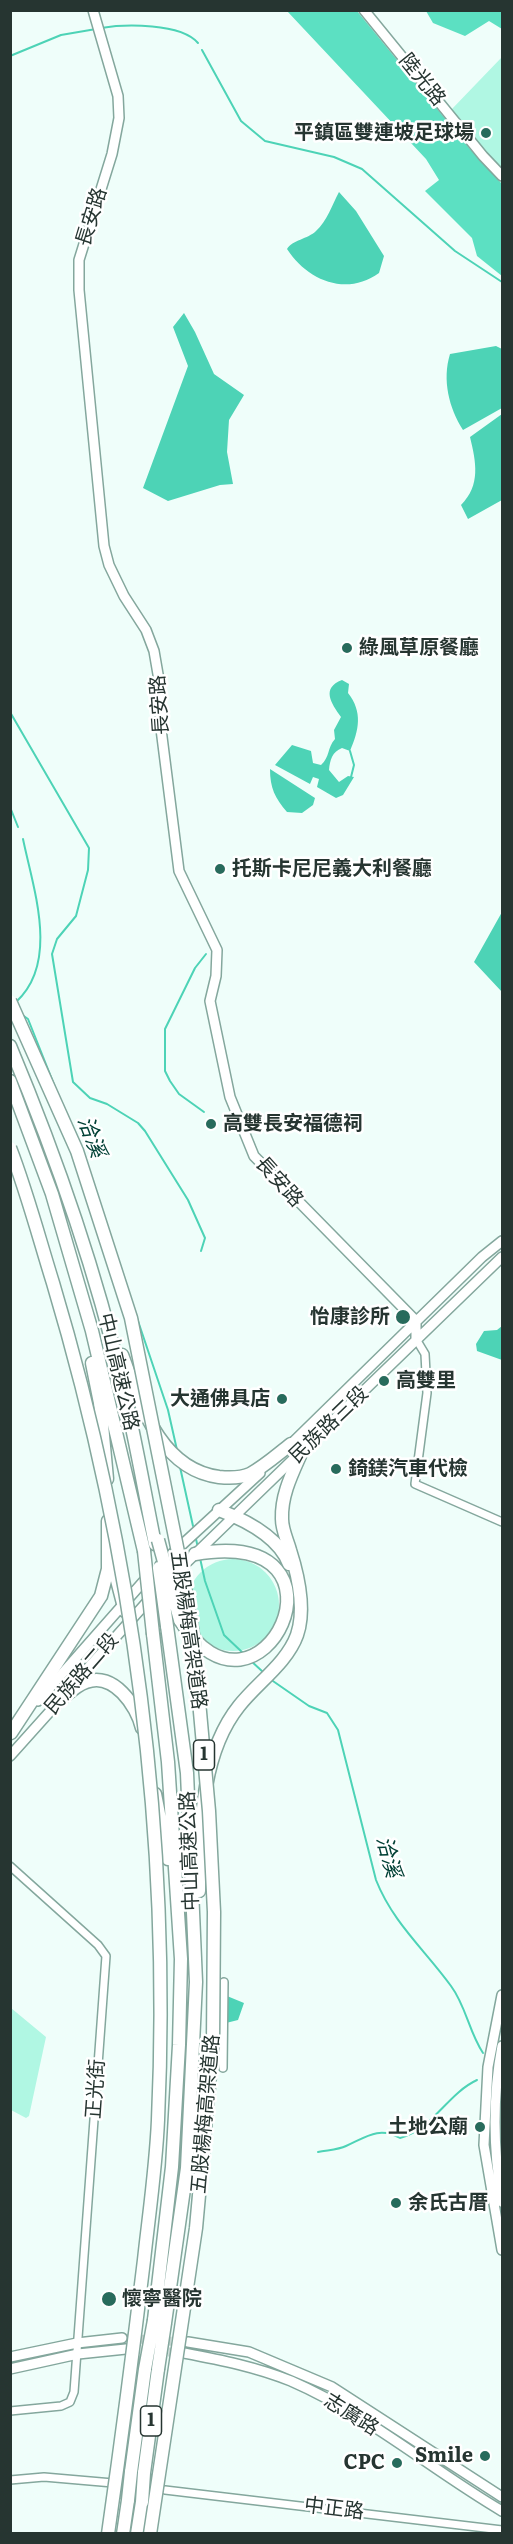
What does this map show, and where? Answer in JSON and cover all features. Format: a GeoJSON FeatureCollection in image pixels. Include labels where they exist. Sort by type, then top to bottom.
{"type":"FeatureCollection","features":[{"type":"Feature","properties":{"kind":"highway","name":"五股楊梅高架道路"},"geometry":{"type":"LineString","coordinates":[[10,1001],[77,1151],[131,1318],[193,1635],[207,1788],[214,1912],[213,2042],[196,2228],[150,2534]]}},
{"type":"Feature","properties":{"kind":"highway","name":"中山高速公路"},"geometry":{"type":"LineString","coordinates":[[10,1046],[69,1195],[122,1383],[157,1542],[187,1773],[196,1982],[187,2168],[159,2321],[145,2368],[138,2473],[142,2502],[137,2534]]}},
{"type":"Feature","properties":{"kind":"highway","name":"中山高速公路"},"geometry":{"type":"LineString","coordinates":[[10,1081],[52,1194],[92,1331],[144,1551],[168,1762],[181,1959],[172,2167],[159,2321],[158,2369],[138,2473],[128,2500],[123,2534]]}},
{"type":"Feature","properties":{"kind":"highway","name":"1"},"geometry":{"type":"LineString","coordinates":[[10,1148],[72,1346],[104,1477],[130,1612],[145,1727],[161,1920],[158,2122],[131,2365],[108,2534]]}},
{"type":"Feature","properties":{"kind":"highway"},"geometry":{"type":"LineString","coordinates":[[95,1281],[142,1407],[157,1434],[175,1456],[203,1474],[230,1478],[249,1475],[297,1447]]}},
{"type":"Feature","properties":{"kind":"highway"},"geometry":{"type":"LineString","coordinates":[[11,1733],[101,1596],[108,1569],[109,1545],[102,1424],[78,1288]]}},
{"type":"Feature","properties":{"kind":"highway"},"geometry":{"type":"LineString","coordinates":[[196,1982],[202,1818],[213,1755],[239,1706],[282,1659],[297,1636],[302,1611],[282,1521],[283,1499],[297,1447]]}},
{"type":"Feature","properties":{"kind":"highway"},"geometry":{"type":"LineString","coordinates":[[219,1510],[234,1516],[275,1544],[286,1556],[298,1587]]}},
{"type":"Feature","properties":{"kind":"highway"},"geometry":{"type":"LineString","coordinates":[[157,1542],[180,1620],[201,1647],[216,1656],[233,1659],[251,1656],[266,1647],[278,1635],[286,1618],[288,1601],[284,1583],[274,1568],[260,1557],[243,1551],[195,1554]]}},
{"type":"Feature","properties":{"kind":"highway"},"geometry":{"type":"LineString","coordinates":[[109,1545],[129,1621],[145,1738],[168,1858],[181,1959]]}},
{"type":"Feature","properties":{"kind":"highway"},"geometry":{"type":"LineString","coordinates":[[59,1701],[86,1682],[95,1680],[110,1684],[123,1692],[131,1704],[140,1720],[145,1738]]}},
{"type":"Feature","properties":{"kind":"main road","name":"長安路"},"geometry":{"type":"LineString","coordinates":[[93,10],[118,96],[119,118],[112,154],[82,249],[79,280],[104,546],[109,565],[124,596],[146,630],[154,651],[159,680],[161,729],[179,871],[217,950],[216,976],[210,1001],[230,1097],[254,1156],[416,1321]]}},
{"type":"Feature","properties":{"kind":"main road","name":"陸光路"},"geometry":{"type":"LineString","coordinates":[[364,10],[483,156],[502,176]]}},
{"type":"Feature","properties":{"kind":"main road","name":"民族路三段"},"geometry":{"type":"LineString","coordinates":[[155,1593],[234,1516],[416,1321],[482,1257],[502,1241]]}},
{"type":"Feature","properties":{"kind":"main road","name":"民族路三段"},"geometry":{"type":"LineString","coordinates":[[152,1572],[219,1510],[297,1447],[500,1261]]}},
{"type":"Feature","properties":{"kind":"main road"},"geometry":{"type":"LineString","coordinates":[[416,1321],[416,1339]]}},
{"type":"Feature","properties":{"kind":"main road","name":"民族路二段"},"geometry":{"type":"LineString","coordinates":[[11,1733],[152,1572]]}},
{"type":"Feature","properties":{"kind":"main road","name":"民族路二段"},"geometry":{"type":"LineString","coordinates":[[10,1756],[155,1593]]}},
{"type":"Feature","properties":{"kind":"main road"},"geometry":{"type":"LineString","coordinates":[[502,1995],[484,2145],[502,2250]]}},
{"type":"Feature","properties":{"kind":"main road"},"geometry":{"type":"LineString","coordinates":[[502,2046],[493,2069],[494,2143],[502,2202]]}},
{"type":"Feature","properties":{"kind":"main road"},"geometry":{"type":"LineString","coordinates":[[10,2357],[77,2343],[122,2338]]}},
{"type":"Feature","properties":{"kind":"main road","name":"志廣路"},"geometry":{"type":"LineString","coordinates":[[188,2342],[249,2352],[332,2387],[492,2488],[502,2497]]}},
{"type":"Feature","properties":{"kind":"main road"},"geometry":{"type":"LineString","coordinates":[[10,2369],[78,2354],[126,2349]]}},
{"type":"Feature","properties":{"kind":"main road","name":"志廣路"},"geometry":{"type":"LineString","coordinates":[[184,2353],[247,2365],[291,2382],[345,2411],[502,2511]]}},
{"type":"Feature","properties":{"kind":"main road"},"geometry":{"type":"LineString","coordinates":[[492,2488],[502,2486]]}},
{"type":"Feature","properties":{"kind":"street"},"geometry":{"type":"LineString","coordinates":[[416,1339],[425,1354],[426,1393],[415,1484],[502,1522]]}},
{"type":"Feature","properties":{"kind":"street","name":"正光街"},"geometry":{"type":"LineString","coordinates":[[10,1866],[98,1945],[106,1956],[74,2392],[70,2402],[61,2406],[10,2411]]}},
{"type":"Feature","properties":{"kind":"street"},"geometry":{"type":"LineString","coordinates":[[223,2068],[224,1982]]}},
{"type":"Feature","properties":{"kind":"street"},"geometry":{"type":"LineString","coordinates":[[10,2480],[44,2477],[113,2483]]}},
{"type":"Feature","properties":{"kind":"street","name":"中正路"},"geometry":{"type":"LineString","coordinates":[[165,2490],[502,2530]]}},
{"type":"Feature","properties":{"kind":"shaded area"},"geometry":{"type":"Polygon","coordinates":[[[287,11],[357,11],[470,149],[502,184],[502,276],[477,256],[472,238],[425,191],[439,180],[426,159],[287,11]]]}},
{"type":"Feature","properties":{"kind":"shaded area"},"geometry":{"type":"Polygon","coordinates":[[[426,11],[502,11],[502,29],[489,21],[465,36],[433,23],[426,11]]]}},
{"type":"Feature","properties":{"kind":"shaded area","name":"平鎮區雙連坡足球場"},"geometry":{"type":"Polygon","coordinates":[[[502,57],[502,172],[451,110],[502,57]]]}},
{"type":"Feature","properties":{"kind":"shaded area"},"geometry":{"type":"Polygon","coordinates":[[[339,192],[356,211],[384,256],[379,273],[354,284],[328,282],[316,277],[295,260],[287,249],[313,234],[320,227],[339,192]]]}},
{"type":"Feature","properties":{"kind":"shaded area"},"geometry":{"type":"Polygon","coordinates":[[[184,313],[214,374],[244,395],[229,420],[227,452],[233,484],[220,485],[168,501],[143,488],[188,366],[173,327],[184,313]]]}},
{"type":"Feature","properties":{"kind":"shaded area"},"geometry":{"type":"Polygon","coordinates":[[[496,346],[502,349],[502,408],[463,430],[448,394],[447,374],[450,354],[496,346]]]}},
{"type":"Feature","properties":{"kind":"shaded area"},"geometry":{"type":"Polygon","coordinates":[[[502,414],[502,500],[468,519],[461,505],[472,489],[474,481],[475,464],[470,437],[502,414]]]}},
{"type":"Feature","properties":{"kind":"shaded area"},"geometry":{"type":"Polygon","coordinates":[[[342,680],[349,684],[348,693],[356,707],[358,721],[356,736],[350,751],[342,748],[334,754],[331,760],[329,770],[339,782],[348,776],[354,777],[343,795],[336,798],[317,787],[319,779],[313,777],[310,784],[275,765],[292,745],[311,751],[313,763],[321,765],[324,762],[335,739],[334,730],[341,717],[331,701],[330,692],[336,683],[342,680]]]}},
{"type":"Feature","properties":{"kind":"shaded area"},"geometry":{"type":"Polygon","coordinates":[[[270,769],[315,798],[313,805],[302,813],[287,812],[274,792],[270,769]]]}},
{"type":"Feature","properties":{"kind":"shaded area"},"geometry":{"type":"Polygon","coordinates":[[[502,912],[502,992],[474,962],[502,912]]]}},
{"type":"Feature","properties":{"kind":"shaded area"},"geometry":{"type":"Polygon","coordinates":[[[502,1326],[502,1360],[477,1351],[476,1344],[484,1331],[497,1330],[502,1326]]]}},
{"type":"Feature","properties":{"kind":"shaded area"},"geometry":{"type":"Polygon","coordinates":[[[233,1559],[251,1563],[265,1573],[275,1587],[279,1605],[275,1623],[265,1637],[251,1647],[233,1651],[215,1647],[201,1637],[191,1623],[187,1605],[191,1587],[201,1573],[215,1563],[233,1559]]]}},
{"type":"Feature","properties":{"kind":"shaded area"},"geometry":{"type":"Polygon","coordinates":[[[227,1996],[244,2003],[238,2020],[226,2023],[227,1996]]]}},
{"type":"Feature","properties":{"kind":"shaded area"},"geometry":{"type":"Polygon","coordinates":[[[11,2008],[46,2037],[29,2116],[26,2118],[11,2110],[11,2008]]]}},
{"type":"Feature","properties":{"kind":"waterway"},"geometry":{"type":"LineString","coordinates":[[101,28],[124,26],[166,28],[190,36],[198,43]]}},
{"type":"Feature","properties":{"kind":"waterway"},"geometry":{"type":"LineString","coordinates":[[10,56],[61,35],[96,29]]}},
{"type":"Feature","properties":{"kind":"waterway"},"geometry":{"type":"LineString","coordinates":[[202,50],[241,121],[265,141],[334,157],[362,169],[455,251],[502,282]]}},
{"type":"Feature","properties":{"kind":"waterway","name":"洽溪"},"geometry":{"type":"LineString","coordinates":[[10,712],[89,848],[88,870],[76,916],[57,939],[52,954],[73,1082],[90,1098],[107,1104],[138,1123],[145,1131],[188,1200],[205,1238],[201,1251]]}},
{"type":"Feature","properties":{"kind":"waterway"},"geometry":{"type":"LineString","coordinates":[[350,751],[354,765],[351,777]]}},
{"type":"Feature","properties":{"kind":"waterway","name":"洽溪"},"geometry":{"type":"LineString","coordinates":[[10,807],[18,827]]}},
{"type":"Feature","properties":{"kind":"waterway","name":"洽溪"},"geometry":{"type":"LineString","coordinates":[[16,1002],[29,986],[37,967],[40,946],[37,902],[23,839]]}},
{"type":"Feature","properties":{"kind":"waterway"},"geometry":{"type":"LineString","coordinates":[[204,1112],[179,1094],[165,1071],[165,1029],[195,968],[206,954]]}},
{"type":"Feature","properties":{"kind":"waterway","name":"洽溪"},"geometry":{"type":"LineString","coordinates":[[21,1014],[28,1019],[55,1087]]}},
{"type":"Feature","properties":{"kind":"waterway","name":"洽溪"},"geometry":{"type":"LineString","coordinates":[[137,1318],[168,1410],[177,1450]]}},
{"type":"Feature","properties":{"kind":"waterway","name":"洽溪"},"geometry":{"type":"LineString","coordinates":[[180,1467],[193,1526]]}},
{"type":"Feature","properties":{"kind":"waterway","name":"洽溪"},"geometry":{"type":"LineString","coordinates":[[196,1539],[198,1548]]}},
{"type":"Feature","properties":{"kind":"waterway","name":"洽溪"},"geometry":{"type":"LineString","coordinates":[[200,1558],[205,1581],[224,1635],[243,1653]]}},
{"type":"Feature","properties":{"kind":"waterway","name":"洽溪"},"geometry":{"type":"LineString","coordinates":[[250,1660],[263,1672]]}},
{"type":"Feature","properties":{"kind":"waterway","name":"洽溪"},"geometry":{"type":"LineString","coordinates":[[270,1679],[309,1706],[327,1713],[338,1730],[376,1880],[400,1923],[456,1994],[483,2053]]}},
{"type":"Feature","properties":{"kind":"waterway"},"geometry":{"type":"LineString","coordinates":[[318,2152],[343,2147],[373,2134],[386,2133],[400,2138],[412,2133],[422,2127],[466,2086],[477,2080]]}},
{"type":"Feature","properties":{"kind":"tunnel"},"geometry":{"type":"LineString","coordinates":[[122,2338],[185,2342]]}},
{"type":"Feature","properties":{"kind":"tunnel"},"geometry":{"type":"LineString","coordinates":[[128,2349],[183,2353]]}},
{"type":"Feature","properties":{"kind":"place","name":"平鎮區雙連坡足球場"},"geometry":{"type":"Point","coordinates":[486,133]}},
{"type":"Feature","properties":{"kind":"place","name":"綠風草原餐廳"},"geometry":{"type":"Point","coordinates":[347,648]}},
{"type":"Feature","properties":{"kind":"place","name":"托斯卡尼尼義大利餐廳"},"geometry":{"type":"Point","coordinates":[220,869]}},
{"type":"Feature","properties":{"kind":"place","name":"高雙長安福德祠"},"geometry":{"type":"Point","coordinates":[211,1124]}},
{"type":"Feature","properties":{"kind":"place","name":"怡康診所"},"geometry":{"type":"Point","coordinates":[403,1317]}},
{"type":"Feature","properties":{"kind":"place","name":"高雙里"},"geometry":{"type":"Point","coordinates":[384,1381]}},
{"type":"Feature","properties":{"kind":"place","name":"大通佛具店"},"geometry":{"type":"Point","coordinates":[282,1399]}},
{"type":"Feature","properties":{"kind":"place","name":"錡鎂汽車代檢"},"geometry":{"type":"Point","coordinates":[336,1469]}},
{"type":"Feature","properties":{"kind":"place","name":"土地公廟"},"geometry":{"type":"Point","coordinates":[480,2127]}},
{"type":"Feature","properties":{"kind":"place","name":"余氏古厝"},"geometry":{"type":"Point","coordinates":[396,2203]}},
{"type":"Feature","properties":{"kind":"place","name":"懷寧醫院"},"geometry":{"type":"Point","coordinates":[109,2299]}},
{"type":"Feature","properties":{"kind":"place","name":"Smile"},"geometry":{"type":"Point","coordinates":[485,2456]}},
{"type":"Feature","properties":{"kind":"place","name":"CPC"},"geometry":{"type":"Point","coordinates":[397,2463]}}]}
